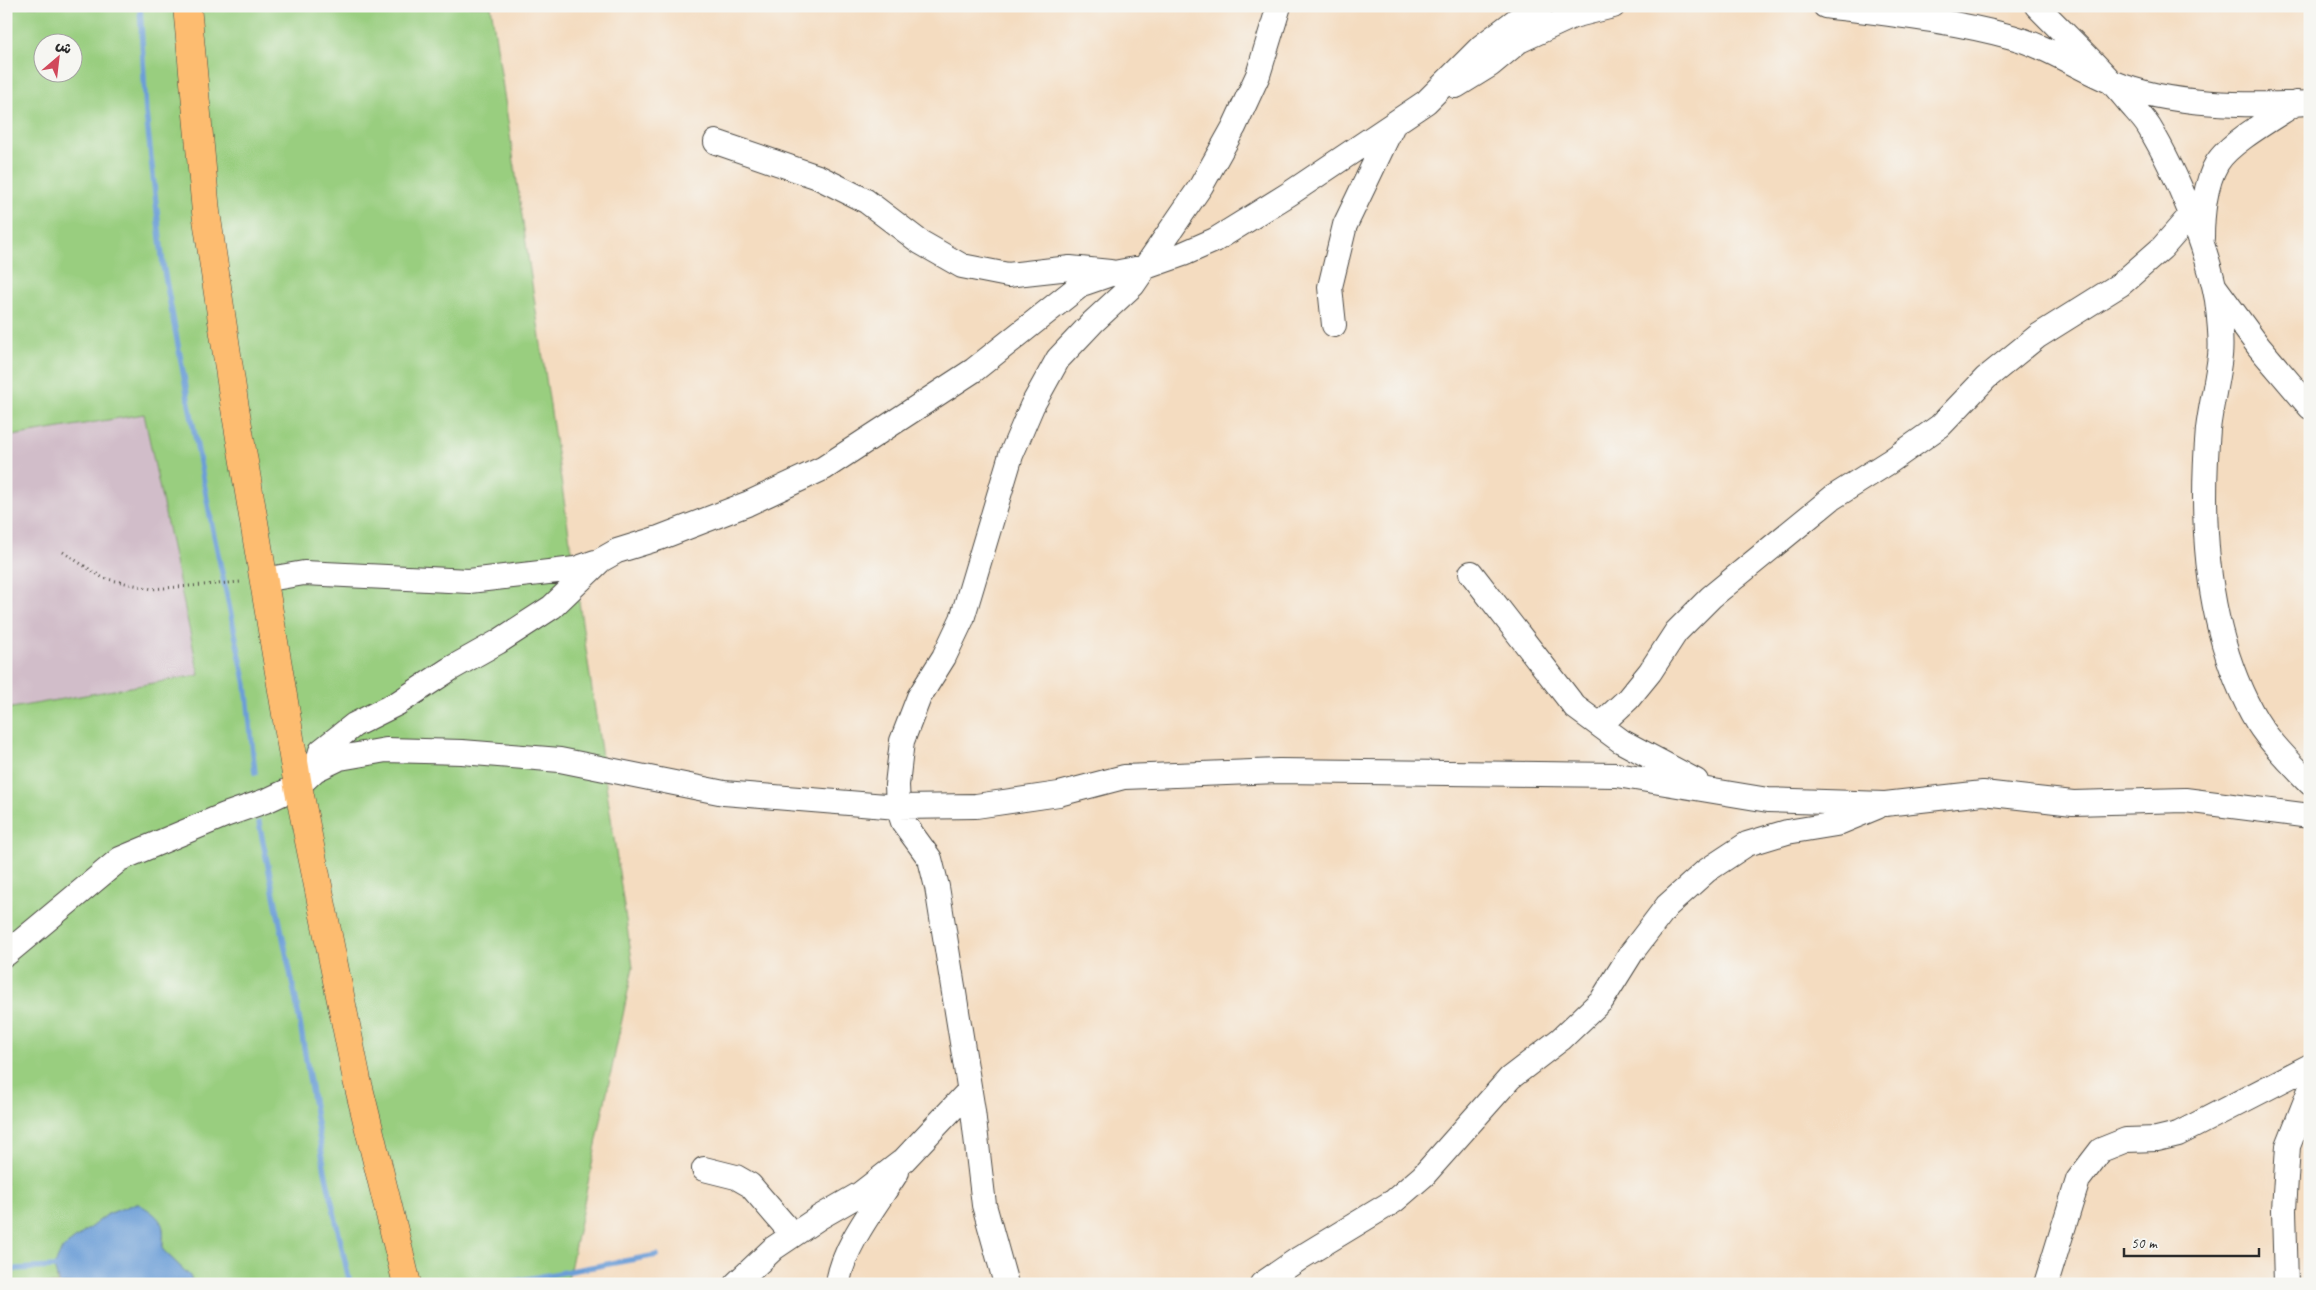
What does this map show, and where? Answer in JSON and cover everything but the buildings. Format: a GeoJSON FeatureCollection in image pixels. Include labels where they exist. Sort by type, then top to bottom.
{"type":"FeatureCollection","features":[{"type":"Feature","properties":{"kind":"main road"},"geometry":{"type":"LineString","coordinates":[[188,6],[206,212],[263,580],[306,778],[357,1080],[407,1284]]}},
{"type":"Feature","properties":{"kind":"street"},"geometry":{"type":"LineString","coordinates":[[1006,1284],[984,1205],[969,1092],[937,887],[930,859],[903,822],[898,807],[902,741],[919,697],[944,657],[962,618],[1011,455],[1032,406],[1058,359],[1093,322],[1133,285],[1201,186],[1234,127],[1258,74],[1279,6]]}},
{"type":"Feature","properties":{"kind":"street"},"geometry":{"type":"LineString","coordinates":[[1426,102],[1482,46],[1515,21],[1541,6]]}},
{"type":"Feature","properties":{"kind":"street"},"geometry":{"type":"LineString","coordinates":[[263,580],[304,572],[469,581],[575,569],[601,560],[617,551],[659,538],[747,504],[824,468],[974,370],[1082,284],[1114,273],[1146,267],[1183,254],[1214,240],[1289,194],[1426,102],[1490,65],[1519,41],[1573,16],[1613,6]]}},
{"type":"Feature","properties":{"kind":"street"},"geometry":{"type":"LineString","coordinates":[[1825,6],[1940,20],[2014,37],[2064,57],[2112,82],[2146,93],[2219,104],[2305,100]]}},
{"type":"Feature","properties":{"kind":"street"},"geometry":{"type":"LineString","coordinates":[[2037,6],[2097,65],[2148,126],[2177,183],[2202,244],[2217,300],[2220,354],[2208,427],[2204,488],[2211,583],[2221,636],[2234,674],[2253,714],[2279,751],[2310,783]]}},
{"type":"Feature","properties":{"kind":"street"},"geometry":{"type":"LineString","coordinates":[[2202,244],[2204,201],[2217,163],[2234,146],[2305,100]]}},
{"type":"Feature","properties":{"kind":"street"},"geometry":{"type":"LineString","coordinates":[[1334,325],[1330,287],[1345,225],[1394,123]]}},
{"type":"Feature","properties":{"kind":"street"},"geometry":{"type":"LineString","coordinates":[[716,142],[818,177],[866,201],[920,242],[962,266],[1008,275],[1070,268],[1114,273]]}},
{"type":"Feature","properties":{"kind":"street"},"geometry":{"type":"LineString","coordinates":[[1600,726],[1628,699],[1650,672],[1676,632],[1711,598],[1832,498],[1889,462],[1940,426],[1986,378],[2038,336],[2121,284],[2162,248],[2190,216]]}},
{"type":"Feature","properties":{"kind":"street"},"geometry":{"type":"LineString","coordinates":[[2212,284],[2259,347],[2310,407]]}},
{"type":"Feature","properties":{"kind":"street"},"geometry":{"type":"LineString","coordinates":[[306,778],[321,752],[354,725],[398,703],[552,607],[601,560]]}},
{"type":"Feature","properties":{"kind":"street"},"geometry":{"type":"LineString","coordinates":[[1471,573],[1575,708],[1621,741],[1713,790]]}},
{"type":"Feature","properties":{"kind":"street"},"geometry":{"type":"LineString","coordinates":[[6,954],[120,859],[208,822],[268,800],[340,758],[386,750],[462,752],[560,760],[724,793],[898,807],[985,804],[1059,794],[1124,777],[1279,771],[1617,775],[1768,800],[1885,804],[1984,793],[2073,803],[2185,800],[2310,816]]}},
{"type":"Feature","properties":{"kind":"street"},"geometry":{"type":"LineString","coordinates":[[1262,1284],[1300,1258],[1394,1201],[1423,1176],[1510,1078],[1562,1039],[1602,1000],[1632,952],[1667,906],[1706,871],[1747,844],[1787,832],[1836,824],[1885,804]]}},
{"type":"Feature","properties":{"kind":"street"},"geometry":{"type":"LineString","coordinates":[[2046,1284],[2078,1180],[2101,1150],[2126,1140],[2157,1138],[2178,1134],[2310,1066]]}},
{"type":"Feature","properties":{"kind":"street"},"geometry":{"type":"LineString","coordinates":[[2286,1284],[2284,1210],[2288,1146],[2310,1090]]}},
{"type":"Feature","properties":{"kind":"street"},"geometry":{"type":"LineString","coordinates":[[736,1284],[774,1248],[860,1194],[904,1160],[969,1092]]}},
{"type":"Feature","properties":{"kind":"street"},"geometry":{"type":"LineString","coordinates":[[838,1284],[840,1272],[850,1246],[904,1160]]}},
{"type":"Feature","properties":{"kind":"street"},"geometry":{"type":"LineString","coordinates":[[704,1169],[736,1177],[750,1185],[793,1235]]}},
{"type":"Feature","properties":{"kind":"path"},"geometry":{"type":"LineString","coordinates":[[63,552],[103,578],[152,589],[263,580]]}},
{"type":"Feature","properties":{"kind":"shaded area"},"geometry":{"type":"Polygon","coordinates":[[[144,414],[199,675],[6,709],[6,437],[144,414]]]}},
{"type":"Feature","properties":{"kind":"green space"},"geometry":{"type":"Polygon","coordinates":[[[6,6],[491,6],[633,967],[567,1284],[194,1284],[190,1276],[163,1250],[163,1228],[137,1203],[108,1214],[62,1249],[56,1280],[58,1284],[6,1284],[6,709],[199,675],[144,414],[6,437],[6,6]]]}},
{"type":"Feature","properties":{"kind":"water"},"geometry":{"type":"Polygon","coordinates":[[[137,1203],[153,1213],[160,1221],[163,1229],[163,1250],[190,1276],[194,1284],[59,1284],[54,1267],[62,1249],[108,1214],[137,1203]]]}},
{"type":"Feature","properties":{"kind":"waterway"},"geometry":{"type":"LineString","coordinates":[[140,6],[146,113],[163,265],[212,526],[246,685],[255,773]]}},
{"type":"Feature","properties":{"kind":"waterway"},"geometry":{"type":"LineString","coordinates":[[259,823],[296,1000],[325,1171],[350,1284]]}},
{"type":"Feature","properties":{"kind":"waterway"},"geometry":{"type":"LineString","coordinates":[[500,1284],[657,1255]]}},
{"type":"Feature","properties":{"kind":"waterway"},"geometry":{"type":"LineString","coordinates":[[6,1274],[16,1269],[54,1267]]}}]}
